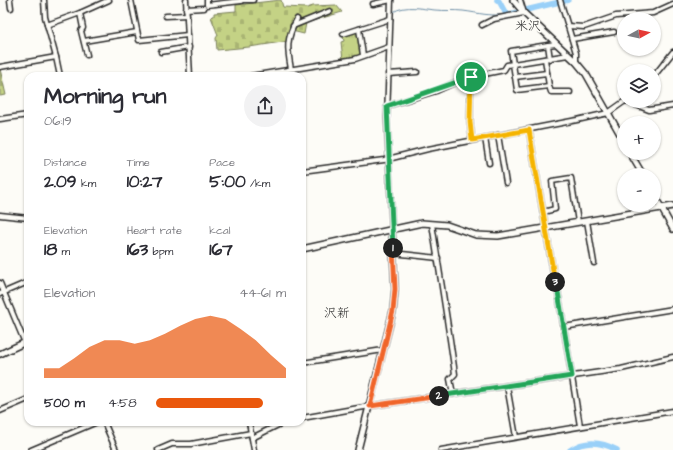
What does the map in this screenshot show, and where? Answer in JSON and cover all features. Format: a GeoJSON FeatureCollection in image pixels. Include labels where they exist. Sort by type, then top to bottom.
{"type":"FeatureCollection","features":[{"type":"Feature","properties":{"kind":"main road"},"geometry":{"type":"LineString","coordinates":[[513,0],[524,13],[576,62],[591,81],[617,129]]}},
{"type":"Feature","properties":{"kind":"main road"},"geometry":{"type":"LineString","coordinates":[[673,206],[661,208],[673,229]]}},
{"type":"Feature","properties":{"kind":"main road"},"geometry":{"type":"LineString","coordinates":[[306,248],[415,224],[447,225],[476,236],[498,236],[638,212]]}},
{"type":"Feature","properties":{"kind":"main road"},"geometry":{"type":"LineString","coordinates":[[358,450],[395,300],[392,230]]}},
{"type":"Feature","properties":{"kind":"main road"},"geometry":{"type":"LineString","coordinates":[[0,354],[24,343]]}},
{"type":"Feature","properties":{"kind":"street"},"geometry":{"type":"LineString","coordinates":[[10,0],[11,8]]}},
{"type":"Feature","properties":{"kind":"street"},"geometry":{"type":"LineString","coordinates":[[44,0],[47,25],[59,72]]}},
{"type":"Feature","properties":{"kind":"street"},"geometry":{"type":"LineString","coordinates":[[47,25],[109,0]]}},
{"type":"Feature","properties":{"kind":"street"},"geometry":{"type":"LineString","coordinates":[[131,0],[139,40],[188,35]]}},
{"type":"Feature","properties":{"kind":"street"},"geometry":{"type":"LineString","coordinates":[[186,0],[190,72]]}},
{"type":"Feature","properties":{"kind":"street"},"geometry":{"type":"LineString","coordinates":[[207,0],[207,5],[253,0]]}},
{"type":"Feature","properties":{"kind":"street"},"geometry":{"type":"LineString","coordinates":[[373,4],[391,0],[387,106],[392,230]]}},
{"type":"Feature","properties":{"kind":"street"},"geometry":{"type":"LineString","coordinates":[[482,25],[494,19],[524,13],[520,0]]}},
{"type":"Feature","properties":{"kind":"street"},"geometry":{"type":"LineString","coordinates":[[560,2],[572,39],[576,62]]}},
{"type":"Feature","properties":{"kind":"street"},"geometry":{"type":"LineString","coordinates":[[568,26],[584,26],[612,16],[653,13],[673,4]]}},
{"type":"Feature","properties":{"kind":"street"},"geometry":{"type":"LineString","coordinates":[[186,9],[204,8]]}},
{"type":"Feature","properties":{"kind":"street"},"geometry":{"type":"LineString","coordinates":[[293,26],[330,11]]}},
{"type":"Feature","properties":{"kind":"street"},"geometry":{"type":"LineString","coordinates":[[80,12],[86,54]]}},
{"type":"Feature","properties":{"kind":"street"},"geometry":{"type":"LineString","coordinates":[[166,16],[186,15]]}},
{"type":"Feature","properties":{"kind":"street"},"geometry":{"type":"LineString","coordinates":[[291,69],[287,47],[293,26],[297,19]]}},
{"type":"Feature","properties":{"kind":"street"},"geometry":{"type":"LineString","coordinates":[[343,34],[390,19]]}},
{"type":"Feature","properties":{"kind":"street"},"geometry":{"type":"LineString","coordinates":[[359,29],[364,55]]}},
{"type":"Feature","properties":{"kind":"street"},"geometry":{"type":"LineString","coordinates":[[84,41],[138,32]]}},
{"type":"Feature","properties":{"kind":"street"},"geometry":{"type":"LineString","coordinates":[[572,39],[614,32]]}},
{"type":"Feature","properties":{"kind":"street"},"geometry":{"type":"LineString","coordinates":[[549,86],[517,90],[511,51],[556,44]]}},
{"type":"Feature","properties":{"kind":"street"},"geometry":{"type":"LineString","coordinates":[[548,45],[547,73],[551,92],[570,92]]}},
{"type":"Feature","properties":{"kind":"street"},"geometry":{"type":"LineString","coordinates":[[161,52],[189,47]]}},
{"type":"Feature","properties":{"kind":"street"},"geometry":{"type":"LineString","coordinates":[[274,72],[355,59],[389,47]]}},
{"type":"Feature","properties":{"kind":"street"},"geometry":{"type":"LineString","coordinates":[[661,67],[673,52]]}},
{"type":"Feature","properties":{"kind":"street"},"geometry":{"type":"LineString","coordinates":[[387,106],[471,77],[504,70],[507,65],[568,55]]}},
{"type":"Feature","properties":{"kind":"street"},"geometry":{"type":"LineString","coordinates":[[0,67],[56,57]]}},
{"type":"Feature","properties":{"kind":"street"},"geometry":{"type":"LineString","coordinates":[[388,74],[417,72]]}},
{"type":"Feature","properties":{"kind":"street"},"geometry":{"type":"LineString","coordinates":[[515,77],[547,73]]}},
{"type":"Feature","properties":{"kind":"street"},"geometry":{"type":"LineString","coordinates":[[471,77],[470,122],[472,140]]}},
{"type":"Feature","properties":{"kind":"street"},"geometry":{"type":"LineString","coordinates":[[644,108],[649,110],[673,106]]}},
{"type":"Feature","properties":{"kind":"street"},"geometry":{"type":"LineString","coordinates":[[306,170],[389,158],[472,140],[529,130],[608,113],[617,107]]}},
{"type":"Feature","properties":{"kind":"street"},"geometry":{"type":"LineString","coordinates":[[0,119],[24,115]]}},
{"type":"Feature","properties":{"kind":"street"},"geometry":{"type":"LineString","coordinates":[[529,130],[580,426]]}},
{"type":"Feature","properties":{"kind":"street"},"geometry":{"type":"LineString","coordinates":[[498,135],[506,183]]}},
{"type":"Feature","properties":{"kind":"street"},"geometry":{"type":"LineString","coordinates":[[485,138],[489,163]]}},
{"type":"Feature","properties":{"kind":"street"},"geometry":{"type":"LineString","coordinates":[[543,212],[555,208],[552,181],[571,178],[578,222]]}},
{"type":"Feature","properties":{"kind":"street"},"geometry":{"type":"LineString","coordinates":[[0,215],[24,218]]}},
{"type":"Feature","properties":{"kind":"street"},"geometry":{"type":"LineString","coordinates":[[587,221],[594,263]]}},
{"type":"Feature","properties":{"kind":"street"},"geometry":{"type":"LineString","coordinates":[[432,224],[455,374],[450,379],[453,394]]}},
{"type":"Feature","properties":{"kind":"street"},"geometry":{"type":"LineString","coordinates":[[393,253],[438,258]]}},
{"type":"Feature","properties":{"kind":"street"},"geometry":{"type":"LineString","coordinates":[[0,283],[2,293],[24,336]]}},
{"type":"Feature","properties":{"kind":"street"},"geometry":{"type":"LineString","coordinates":[[2,293],[24,284]]}},
{"type":"Feature","properties":{"kind":"street"},"geometry":{"type":"LineString","coordinates":[[564,327],[673,309]]}},
{"type":"Feature","properties":{"kind":"street"},"geometry":{"type":"LineString","coordinates":[[306,362],[383,350]]}},
{"type":"Feature","properties":{"kind":"street"},"geometry":{"type":"LineString","coordinates":[[306,417],[370,406],[628,368],[673,357]]}},
{"type":"Feature","properties":{"kind":"street"},"geometry":{"type":"LineString","coordinates":[[507,386],[516,437]]}},
{"type":"Feature","properties":{"kind":"street"},"geometry":{"type":"LineString","coordinates":[[0,411],[24,401]]}},
{"type":"Feature","properties":{"kind":"street"},"geometry":{"type":"LineString","coordinates":[[441,450],[673,411]]}},
{"type":"Feature","properties":{"kind":"street"},"geometry":{"type":"LineString","coordinates":[[31,450],[88,426]]}},
{"type":"Feature","properties":{"kind":"street"},"geometry":{"type":"LineString","coordinates":[[106,426],[116,450]]}},
{"type":"Feature","properties":{"kind":"street"},"geometry":{"type":"LineString","coordinates":[[250,426],[254,450]]}},
{"type":"Feature","properties":{"kind":"street"},"geometry":{"type":"LineString","coordinates":[[252,438],[276,426]]}},
{"type":"Feature","properties":{"kind":"street"},"geometry":{"type":"LineString","coordinates":[[158,450],[172,444],[191,444],[251,433]]}},
{"type":"Feature","properties":{"kind":"green space"},"geometry":{"type":"Polygon","coordinates":[[[281,0],[283,7],[307,8],[313,6],[336,5],[342,12],[306,23],[304,34],[292,31],[289,41],[217,50],[216,38],[218,35],[211,17],[214,16],[214,13],[236,11],[236,5],[281,0]]]}},
{"type":"Feature","properties":{"kind":"green space"},"geometry":{"type":"Polygon","coordinates":[[[358,31],[362,55],[343,60],[341,42],[344,41],[343,37],[358,31]]]}},
{"type":"Feature","properties":{"kind":"green space"},"geometry":{"type":"Polygon","coordinates":[[[0,69],[6,95],[0,96],[0,69]]]}},
{"type":"Feature","properties":{"kind":"waterway"},"geometry":{"type":"LineString","coordinates":[[497,0],[505,12],[509,14],[520,12]]}},
{"type":"Feature","properties":{"kind":"waterway"},"geometry":{"type":"LineString","coordinates":[[526,10],[568,0]]}},
{"type":"Feature","properties":{"kind":"waterway"},"geometry":{"type":"LineString","coordinates":[[393,12],[403,8],[414,8],[463,11],[490,15],[507,14]]}},
{"type":"Feature","properties":{"kind":"waterway"},"geometry":{"type":"LineString","coordinates":[[570,450],[588,443],[605,445],[617,450]]}},
{"type":"Feature","properties":{"kind":"district","name":"米沢"},"geometry":{"type":"Point","coordinates":[528,25]}},
{"type":"Feature","properties":{"kind":"district","name":"沢新"},"geometry":{"type":"Point","coordinates":[337,312]}},
{"type":"Feature","properties":{"kind":"route"},"geometry":{"type":"LineString","coordinates":[[471,77],[470,122],[472,140],[529,130],[572,376],[370,406],[395,300],[387,106],[471,77]]}}]}
